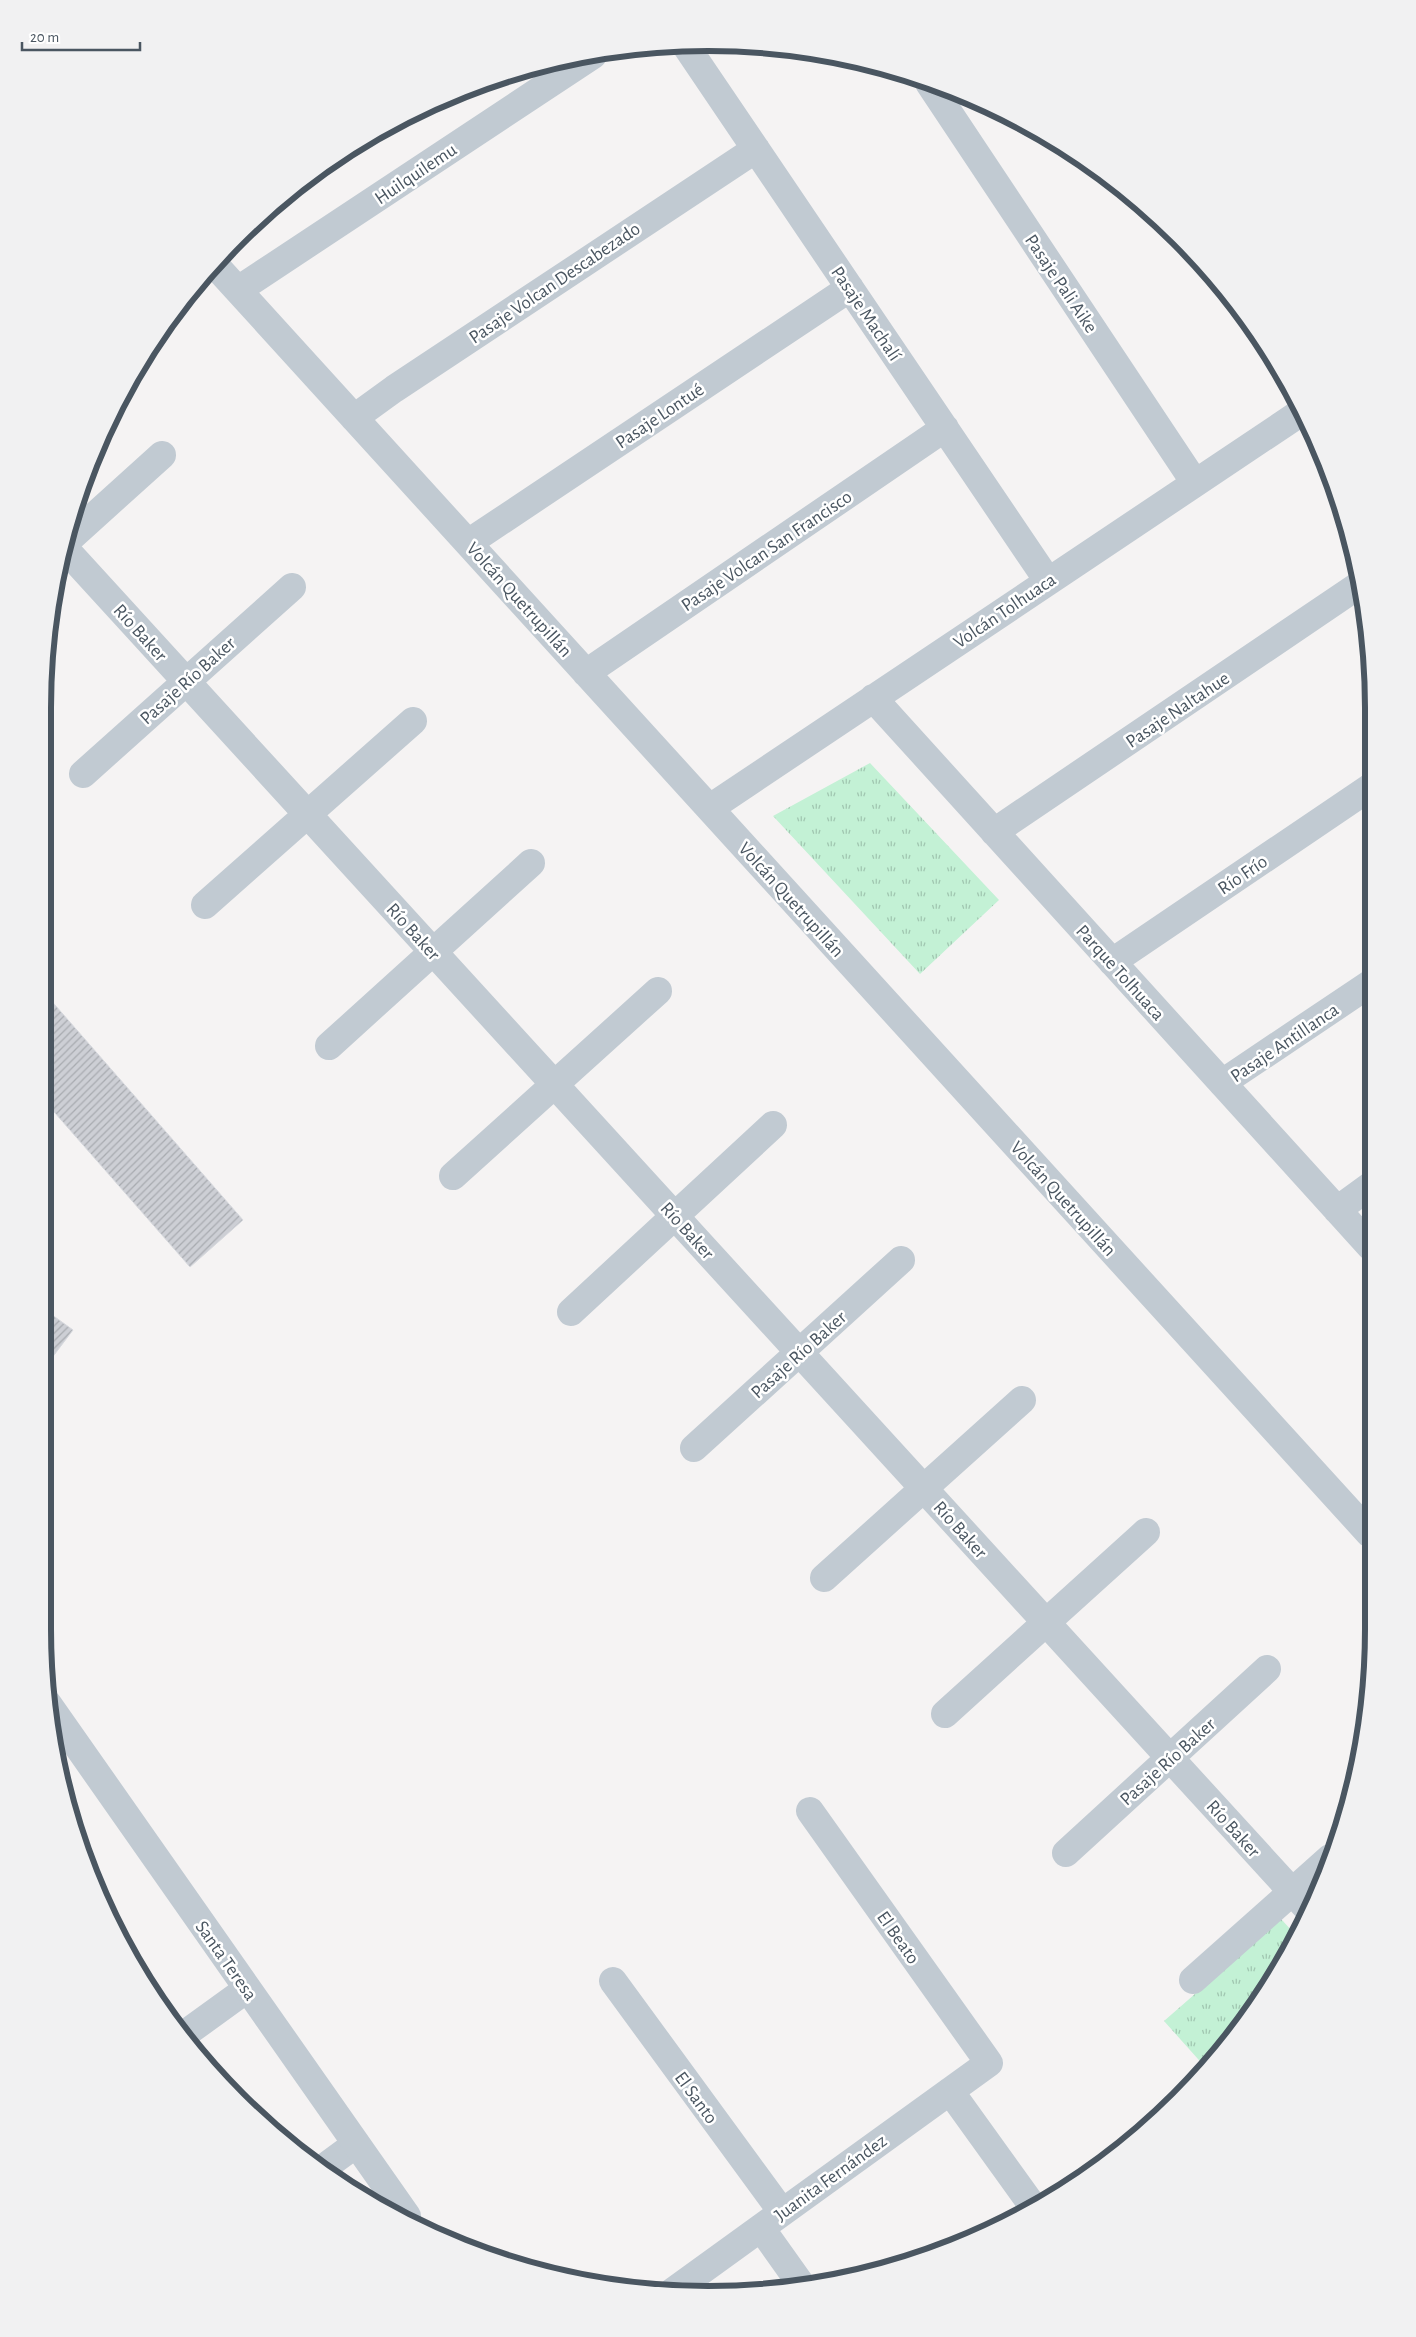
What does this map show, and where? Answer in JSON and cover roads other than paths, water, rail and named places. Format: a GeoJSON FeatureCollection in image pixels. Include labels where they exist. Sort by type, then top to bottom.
{"type":"FeatureCollection","features":[{"type":"Feature","properties":{"kind":"street","name":"Pasaje Machalí"},"geometry":{"type":"LineString","coordinates":[[690,52],[1048,581]]}},
{"type":"Feature","properties":{"kind":"street","name":"Huilquilemu"},"geometry":{"type":"LineString","coordinates":[[238,290],[579,64]]}},
{"type":"Feature","properties":{"kind":"street","name":"Pasaje Pali Aike"},"geometry":{"type":"LineString","coordinates":[[934,92],[1195,483]]}},
{"type":"Feature","properties":{"kind":"street","name":"Pasaje Volcan Descabezado"},"geometry":{"type":"LineString","coordinates":[[354,418],[394,389],[756,149]]}},
{"type":"Feature","properties":{"kind":"street","name":"Volcán Quetrupillán"},"geometry":{"type":"LineString","coordinates":[[219,270],[1365,1529]]}},
{"type":"Feature","properties":{"kind":"street","name":"Pasaje Lontué"},"geometry":{"type":"LineString","coordinates":[[468,543],[850,288]]}},
{"type":"Feature","properties":{"kind":"street","name":"Volcán Tolhuaca"},"geometry":{"type":"LineString","coordinates":[[710,808],[1296,416]]}},
{"type":"Feature","properties":{"kind":"street","name":"Pasaje Volcan San Francisco"},"geometry":{"type":"LineString","coordinates":[[586,673],[945,428]]}},
{"type":"Feature","properties":{"kind":"street"},"geometry":{"type":"LineString","coordinates":[[75,533],[162,455]]}},
{"type":"Feature","properties":{"kind":"street","name":"Río Baker"},"geometry":{"type":"LineString","coordinates":[[70,554],[1300,1900]]}},
{"type":"Feature","properties":{"kind":"street","name":"Pasaje Río Baker"},"geometry":{"type":"LineString","coordinates":[[83,774],[292,587]]}},
{"type":"Feature","properties":{"kind":"street","name":"Pasaje Naltahue"},"geometry":{"type":"LineString","coordinates":[[994,832],[1353,589]]}},
{"type":"Feature","properties":{"kind":"street","name":"Parque Tolhuaca"},"geometry":{"type":"LineString","coordinates":[[873,698],[1365,1241]]}},
{"type":"Feature","properties":{"kind":"street"},"geometry":{"type":"LineString","coordinates":[[205,905],[413,720]]}},
{"type":"Feature","properties":{"kind":"street","name":"Río Frío"},"geometry":{"type":"LineString","coordinates":[[1112,962],[1365,791]]}},
{"type":"Feature","properties":{"kind":"street"},"geometry":{"type":"LineString","coordinates":[[329,1046],[531,863]]}},
{"type":"Feature","properties":{"kind":"street","name":"Pasaje Antillanca"},"geometry":{"type":"LineString","coordinates":[[1222,1083],[1365,987]]}},
{"type":"Feature","properties":{"kind":"street"},"geometry":{"type":"LineString","coordinates":[[453,1176],[658,991]]}},
{"type":"Feature","properties":{"kind":"street"},"geometry":{"type":"LineString","coordinates":[[572,1312],[773,1125]]}},
{"type":"Feature","properties":{"kind":"street"},"geometry":{"type":"LineString","coordinates":[[1337,1210],[1365,1190]]}},
{"type":"Feature","properties":{"kind":"street","name":"Pasaje Río Baker"},"geometry":{"type":"LineString","coordinates":[[694,1448],[901,1260]]}},
{"type":"Feature","properties":{"kind":"street"},"geometry":{"type":"LineString","coordinates":[[824,1578],[1022,1400]]}},
{"type":"Feature","properties":{"kind":"street"},"geometry":{"type":"LineString","coordinates":[[945,1714],[1146,1532]]}},
{"type":"Feature","properties":{"kind":"street","name":"Pasaje Río Baker"},"geometry":{"type":"LineString","coordinates":[[1066,1853],[1267,1669]]}},
{"type":"Feature","properties":{"kind":"street","name":"Santa Teresa"},"geometry":{"type":"LineString","coordinates":[[57,1717],[403,2210]]}},
{"type":"Feature","properties":{"kind":"street","name":"El Beato"},"geometry":{"type":"LineString","coordinates":[[810,1811],[989,2063]]}},
{"type":"Feature","properties":{"kind":"street"},"geometry":{"type":"LineString","coordinates":[[1193,1980],[1300,1900],[1316,1878]]}},
{"type":"Feature","properties":{"kind":"street","name":"El Santo"},"geometry":{"type":"LineString","coordinates":[[613,1981],[771,2220],[800,2279]]}},
{"type":"Feature","properties":{"kind":"street"},"geometry":{"type":"LineString","coordinates":[[189,2031],[247,1989]]}},
{"type":"Feature","properties":{"kind":"street","name":"Juanita Fernández"},"geometry":{"type":"LineString","coordinates":[[682,2285],[989,2063]]}},
{"type":"Feature","properties":{"kind":"street"},"geometry":{"type":"LineString","coordinates":[[950,2091],[1029,2201]]}},
{"type":"Feature","properties":{"kind":"street"},"geometry":{"type":"LineString","coordinates":[[328,2164],[356,2144]]}}]}
